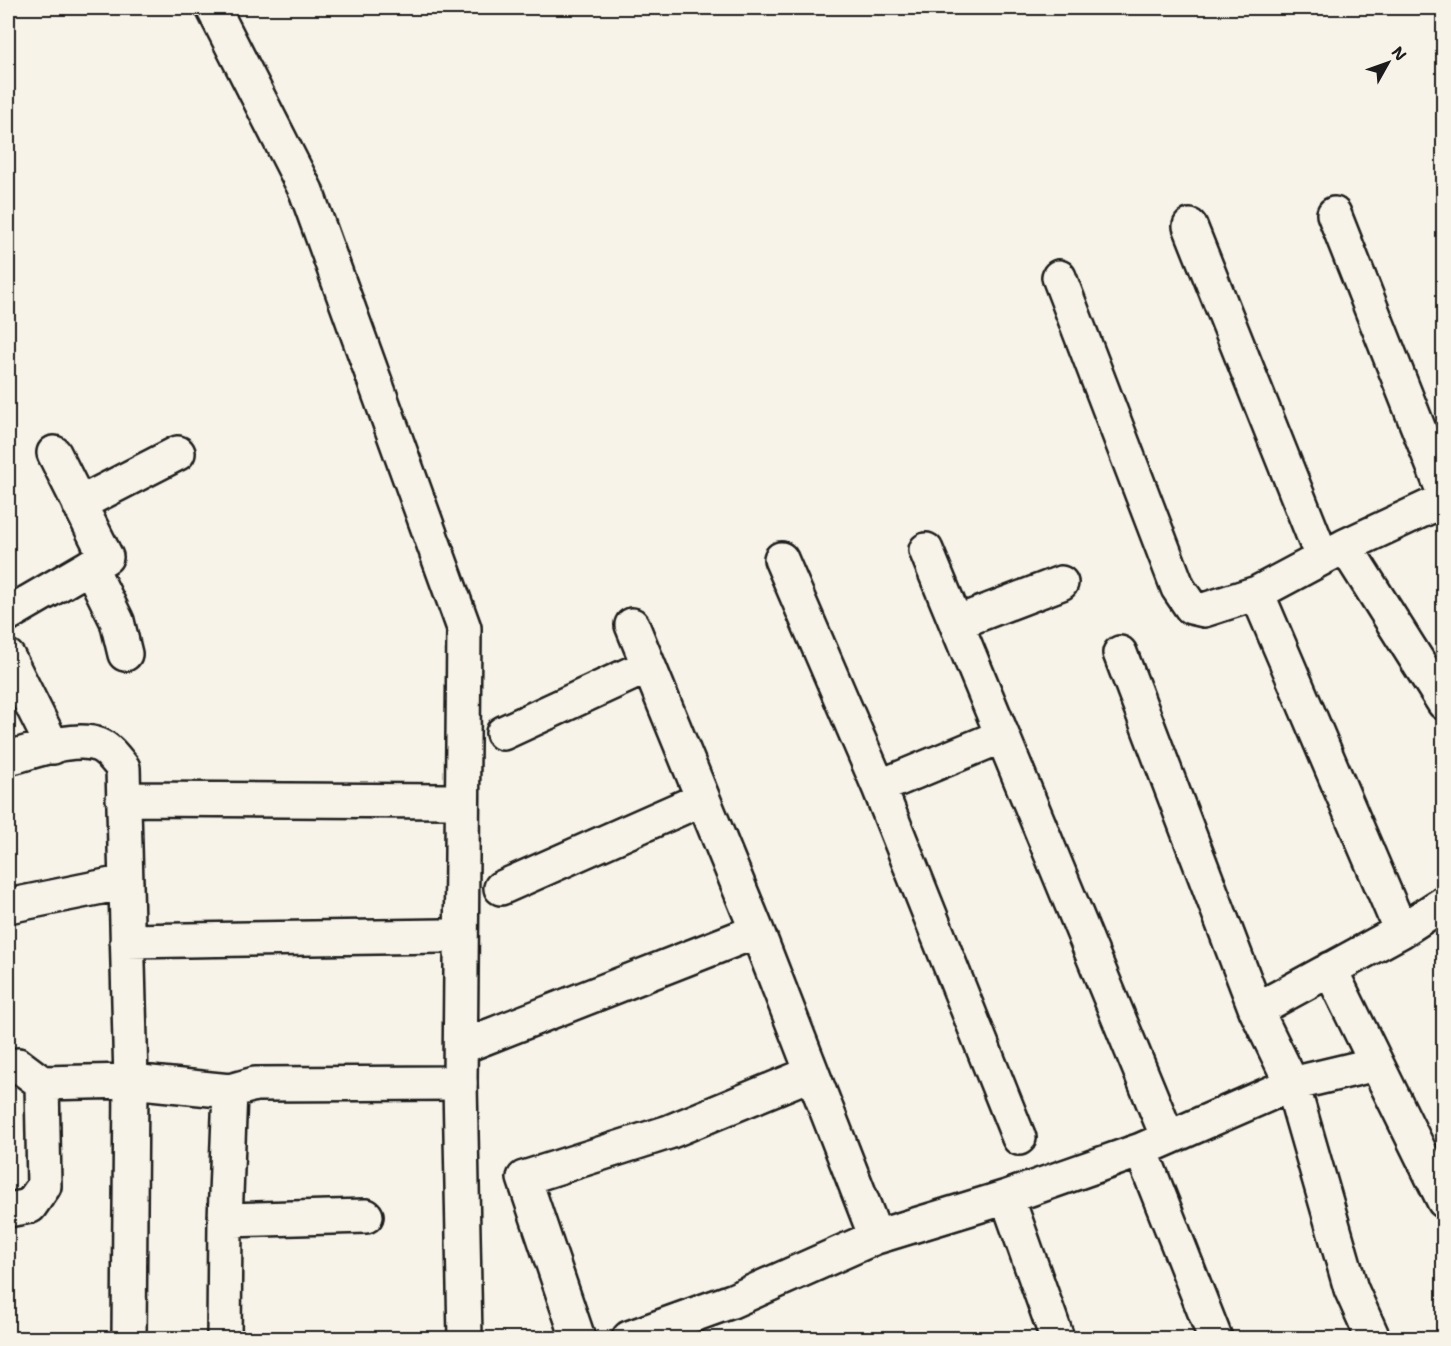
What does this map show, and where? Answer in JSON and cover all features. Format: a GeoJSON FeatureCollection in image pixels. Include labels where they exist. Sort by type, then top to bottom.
{"type":"FeatureCollection","features":[{"type":"Feature","properties":{"kind":"street"},"geometry":{"type":"LineString","coordinates":[[213,8],[306,191],[464,628],[460,1083],[465,1338]]}},
{"type":"Feature","properties":{"kind":"street"},"geometry":{"type":"LineString","coordinates":[[1334,214],[1443,493]]}},
{"type":"Feature","properties":{"kind":"street"},"geometry":{"type":"LineString","coordinates":[[1190,226],[1333,551],[1443,703]]}},
{"type":"Feature","properties":{"kind":"street"},"geometry":{"type":"LineString","coordinates":[[1059,277],[1178,588],[1191,607],[1204,610],[1257,593],[1333,551],[1443,500]]}},
{"type":"Feature","properties":{"kind":"street"},"geometry":{"type":"LineString","coordinates":[[8,614],[106,557],[54,453]]}},
{"type":"Feature","properties":{"kind":"street"},"geometry":{"type":"LineString","coordinates":[[79,504],[178,453]]}},
{"type":"Feature","properties":{"kind":"street"},"geometry":{"type":"LineString","coordinates":[[926,550],[1002,736],[1155,1144],[1215,1338]]}},
{"type":"Feature","properties":{"kind":"street"},"geometry":{"type":"LineString","coordinates":[[781,559],[879,787],[1019,1138]]}},
{"type":"Feature","properties":{"kind":"street"},"geometry":{"type":"LineString","coordinates":[[90,566],[117,621],[125,654]]}},
{"type":"Feature","properties":{"kind":"street"},"geometry":{"type":"LineString","coordinates":[[956,623],[1061,583]]}},
{"type":"Feature","properties":{"kind":"street"},"geometry":{"type":"LineString","coordinates":[[1257,593],[1401,931]]}},
{"type":"Feature","properties":{"kind":"street"},"geometry":{"type":"LineString","coordinates":[[632,624],[757,930],[876,1237]]}},
{"type":"Feature","properties":{"kind":"street"},"geometry":{"type":"LineString","coordinates":[[1120,653],[1256,1010],[1292,1084],[1351,1289],[1373,1338]]}},
{"type":"Feature","properties":{"kind":"street"},"geometry":{"type":"LineString","coordinates":[[8,657],[53,747]]}},
{"type":"Feature","properties":{"kind":"street"},"geometry":{"type":"LineString","coordinates":[[503,733],[648,666]]}},
{"type":"Feature","properties":{"kind":"street"},"geometry":{"type":"LineString","coordinates":[[879,787],[1002,736]]}},
{"type":"Feature","properties":{"kind":"street"},"geometry":{"type":"LineString","coordinates":[[8,758],[84,742],[100,745],[123,768],[131,1082],[129,1338]]}},
{"type":"Feature","properties":{"kind":"street"},"geometry":{"type":"LineString","coordinates":[[123,799],[448,801]]}},
{"type":"Feature","properties":{"kind":"street"},"geometry":{"type":"LineString","coordinates":[[501,888],[702,799]]}},
{"type":"Feature","properties":{"kind":"street"},"geometry":{"type":"LineString","coordinates":[[8,906],[126,882]]}},
{"type":"Feature","properties":{"kind":"street"},"geometry":{"type":"LineString","coordinates":[[1256,1010],[1441,911]]}},
{"type":"Feature","properties":{"kind":"street"},"geometry":{"type":"LineString","coordinates":[[460,1047],[757,930]]}},
{"type":"Feature","properties":{"kind":"street"},"geometry":{"type":"LineString","coordinates":[[127,941],[443,936]]}},
{"type":"Feature","properties":{"kind":"street"},"geometry":{"type":"LineString","coordinates":[[1330,969],[1443,1201]]}},
{"type":"Feature","properties":{"kind":"street"},"geometry":{"type":"LineString","coordinates":[[629,1338],[732,1301],[876,1237],[1006,1197],[1155,1144],[1292,1084],[1376,1064]]}},
{"type":"Feature","properties":{"kind":"street"},"geometry":{"type":"LineString","coordinates":[[8,1067],[18,1065],[42,1083],[131,1082],[230,1091],[255,1084],[460,1083]]}},
{"type":"Feature","properties":{"kind":"street"},"geometry":{"type":"LineString","coordinates":[[578,1338],[524,1178],[669,1132],[812,1073]]}},
{"type":"Feature","properties":{"kind":"street"},"geometry":{"type":"LineString","coordinates":[[8,1210],[30,1206],[44,1186],[42,1083]]}},
{"type":"Feature","properties":{"kind":"street"},"geometry":{"type":"LineString","coordinates":[[224,1338],[225,1220],[230,1091]]}},
{"type":"Feature","properties":{"kind":"street"},"geometry":{"type":"LineString","coordinates":[[1006,1197],[1053,1337]]}},
{"type":"Feature","properties":{"kind":"street"},"geometry":{"type":"LineString","coordinates":[[225,1220],[366,1216]]}}]}
